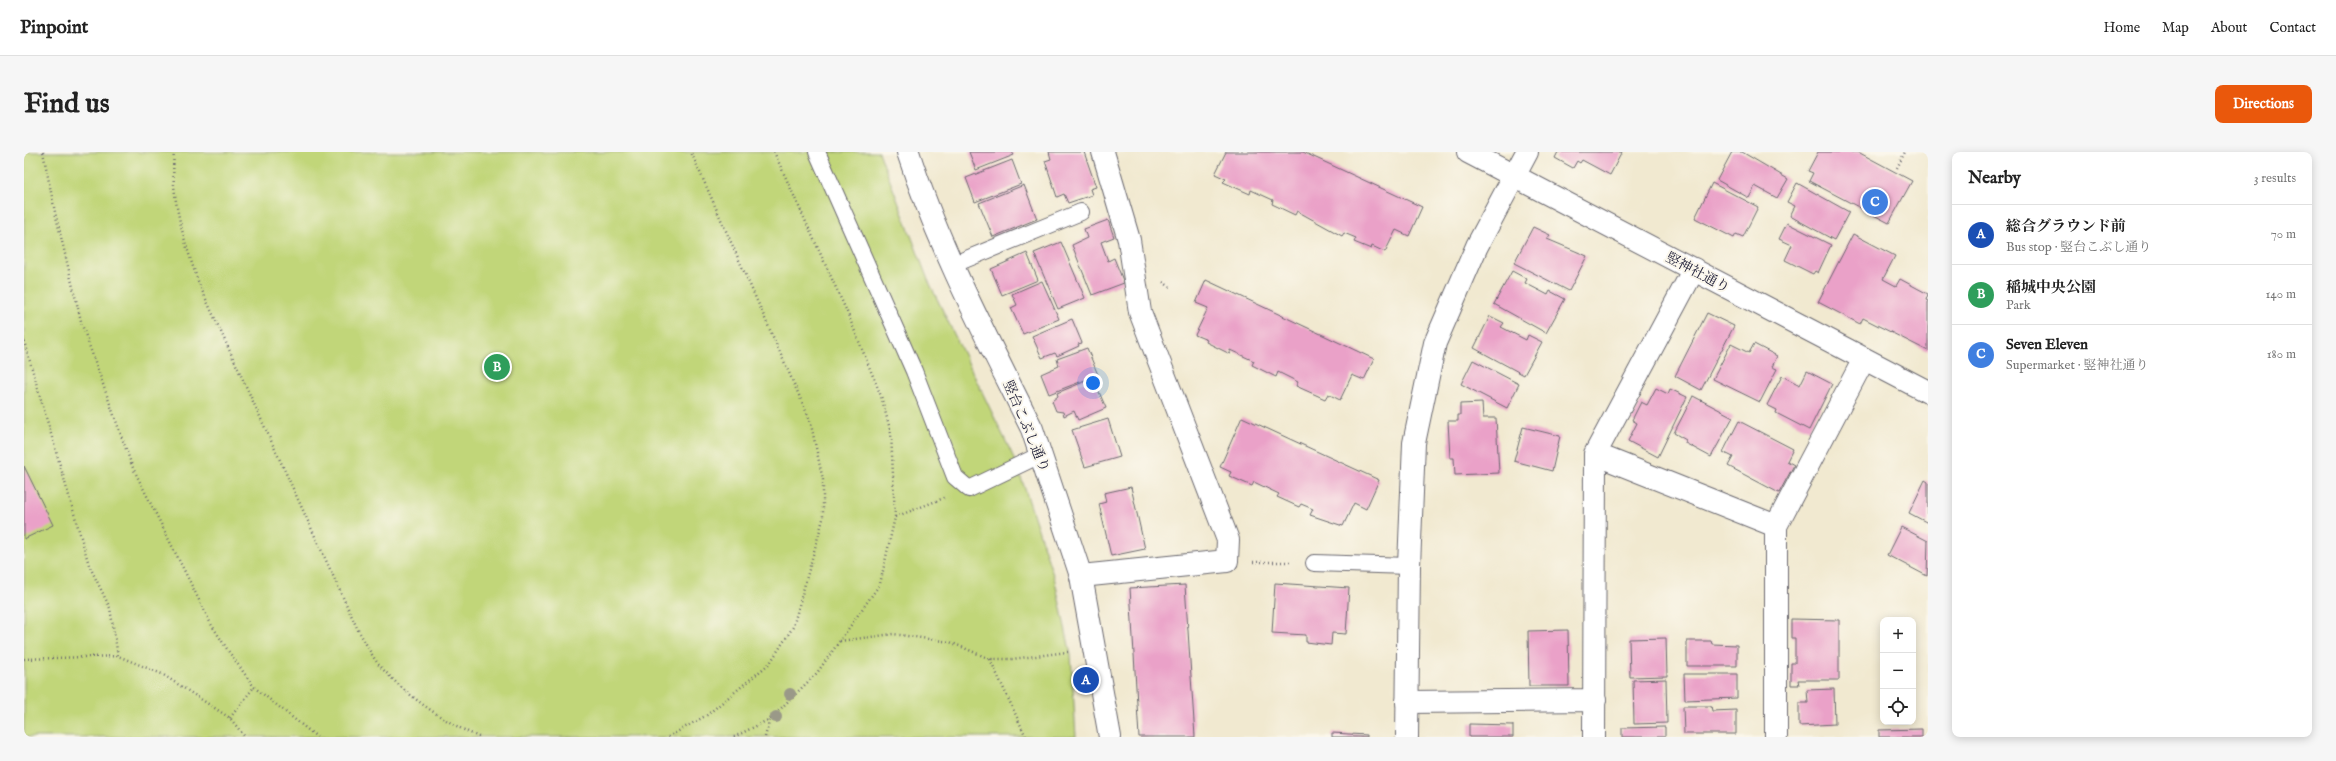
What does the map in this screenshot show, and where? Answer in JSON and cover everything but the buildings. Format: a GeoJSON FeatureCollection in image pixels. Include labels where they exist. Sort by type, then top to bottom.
{"type":"FeatureCollection","features":[{"type":"Feature","properties":{"kind":"street","name":"竪台こぶし通り"},"geometry":{"type":"LineString","coordinates":[[908,152],[920,189],[952,265],[1032,429],[1042,454],[1081,576],[1110,737]]}},
{"type":"Feature","properties":{"kind":"street"},"geometry":{"type":"LineString","coordinates":[[1081,576],[1227,561],[1228,540],[1140,312],[1129,240],[1103,152]]}},
{"type":"Feature","properties":{"kind":"street","name":"竪神社通り"},"geometry":{"type":"LineString","coordinates":[[1468,152],[1928,392]]}},
{"type":"Feature","properties":{"kind":"street"},"geometry":{"type":"LineString","coordinates":[[1407,737],[1409,566],[1414,443],[1434,343],[1476,246],[1527,152]]}},
{"type":"Feature","properties":{"kind":"street"},"geometry":{"type":"LineString","coordinates":[[1594,737],[1595,454],[1694,269]]}},
{"type":"Feature","properties":{"kind":"street"},"geometry":{"type":"LineString","coordinates":[[1776,737],[1776,526],[1864,359]]}},
{"type":"Feature","properties":{"kind":"street"},"geometry":{"type":"LineString","coordinates":[[1595,454],[1776,526]]}},
{"type":"Feature","properties":{"kind":"street"},"geometry":{"type":"LineString","coordinates":[[1407,702],[1594,700]]}},
{"type":"Feature","properties":{"kind":"lane"},"geometry":{"type":"LineString","coordinates":[[817,152],[914,371],[955,477],[969,489],[1042,454]]}},
{"type":"Feature","properties":{"kind":"lane"},"geometry":{"type":"LineString","coordinates":[[952,265],[1081,212]]}},
{"type":"Feature","properties":{"kind":"lane"},"geometry":{"type":"LineString","coordinates":[[1314,563],[1409,566]]}},
{"type":"Feature","properties":{"kind":"path"},"geometry":{"type":"LineString","coordinates":[[43,152],[55,212],[82,325],[132,466],[211,624],[254,687],[317,737]]}},
{"type":"Feature","properties":{"kind":"path"},"geometry":{"type":"LineString","coordinates":[[174,152],[176,205],[184,240],[199,284],[358,630],[379,664],[409,694],[460,729],[479,737]]}},
{"type":"Feature","properties":{"kind":"path"},"geometry":{"type":"LineString","coordinates":[[668,737],[707,715],[770,663],[793,628],[823,519],[823,480],[810,420],[691,152]]}},
{"type":"Feature","properties":{"kind":"path"},"geometry":{"type":"LineString","coordinates":[[734,737],[770,719],[817,673],[880,584],[895,517],[891,433],[881,396],[847,312],[774,152]]}},
{"type":"Feature","properties":{"kind":"path"},"geometry":{"type":"LineString","coordinates":[[1897,168],[1905,152]]}},
{"type":"Feature","properties":{"kind":"path"},"geometry":{"type":"LineString","coordinates":[[24,341],[89,565],[110,608],[118,656]]}},
{"type":"Feature","properties":{"kind":"path"},"geometry":{"type":"LineString","coordinates":[[895,517],[969,489]]}},
{"type":"Feature","properties":{"kind":"path"},"geometry":{"type":"LineString","coordinates":[[1227,561],[1314,563]]}},
{"type":"Feature","properties":{"kind":"path"},"geometry":{"type":"LineString","coordinates":[[839,641],[893,634],[950,642],[990,659],[1012,659],[1074,651]]}},
{"type":"Feature","properties":{"kind":"path"},"geometry":{"type":"LineString","coordinates":[[24,658],[118,656],[162,674],[230,718],[245,737]]}},
{"type":"Feature","properties":{"kind":"path"},"geometry":{"type":"LineString","coordinates":[[990,659],[1026,737]]}},
{"type":"Feature","properties":{"kind":"path"},"geometry":{"type":"LineString","coordinates":[[230,718],[254,687]]}},
{"type":"Feature","properties":{"kind":"path"},"geometry":{"type":"LineString","coordinates":[[764,737],[770,719]]}},
{"type":"Feature","properties":{"kind":"green space"},"geometry":{"type":"Polygon","coordinates":[[[24,152],[879,152],[928,280],[1012,454],[1024,486],[1055,581],[1071,655],[1076,737],[24,737],[24,152]]]}},
{"type":"Feature","properties":{"kind":"place","name":"Seven Eleven"},"geometry":{"type":"Point","coordinates":[1875,202]}},
{"type":"Feature","properties":{"kind":"place","name":"稲城中央公園"},"geometry":{"type":"Point","coordinates":[497,367]}},
{"type":"Feature","properties":{"kind":"place","name":"総合グラウンド前"},"geometry":{"type":"Point","coordinates":[1086,680]}}]}
